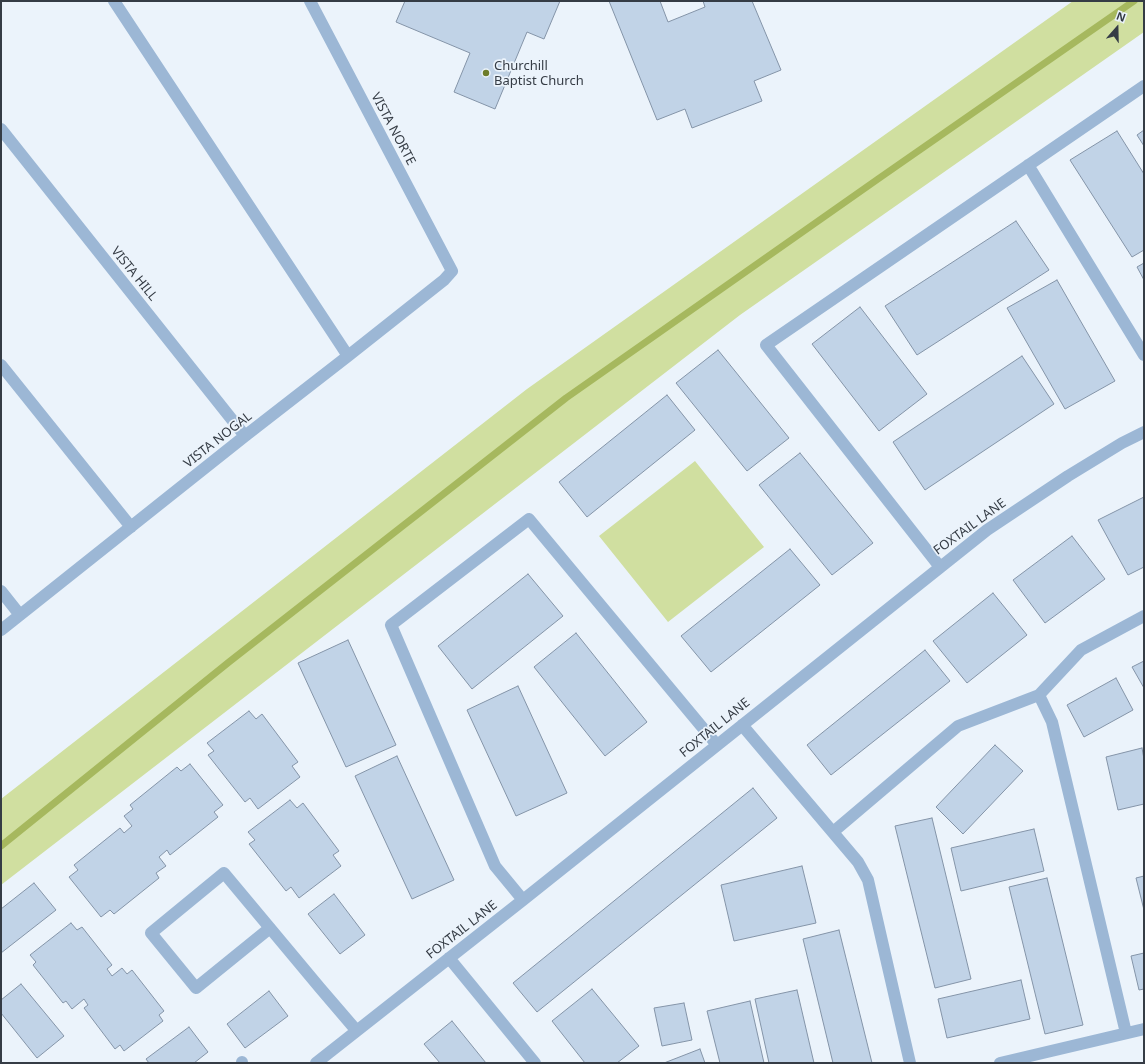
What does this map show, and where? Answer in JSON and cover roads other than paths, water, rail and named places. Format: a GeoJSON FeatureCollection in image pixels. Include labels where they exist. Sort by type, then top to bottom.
{"type":"FeatureCollection","features":[{"type":"Feature","properties":{"kind":"street"},"geometry":{"type":"LineString","coordinates":[[114,1],[348,356]]}},
{"type":"Feature","properties":{"kind":"street","name":"VISTA NORTE"},"geometry":{"type":"LineString","coordinates":[[310,1],[452,271]]}},
{"type":"Feature","properties":{"kind":"street"},"geometry":{"type":"LineString","coordinates":[[940,566],[766,345],[1144,86]]}},
{"type":"Feature","properties":{"kind":"street","name":"VISTA HILL"},"geometry":{"type":"LineString","coordinates":[[1,130],[245,436]]}},
{"type":"Feature","properties":{"kind":"street"},"geometry":{"type":"LineString","coordinates":[[1028,165],[1144,355]]}},
{"type":"Feature","properties":{"kind":"street","name":"VISTA NOGAL"},"geometry":{"type":"LineString","coordinates":[[1,630],[444,280],[452,271]]}},
{"type":"Feature","properties":{"kind":"street"},"geometry":{"type":"LineString","coordinates":[[1,364],[131,527]]}},
{"type":"Feature","properties":{"kind":"street","name":"FOXTAIL LANE"},"geometry":{"type":"LineString","coordinates":[[316,1063],[987,530],[1068,476],[1122,443],[1144,432]]}},
{"type":"Feature","properties":{"kind":"street"},"geometry":{"type":"LineString","coordinates":[[523,900],[495,866],[391,625],[529,519],[717,745]]}},
{"type":"Feature","properties":{"kind":"street"},"geometry":{"type":"LineString","coordinates":[[1,591],[20,615]]}},
{"type":"Feature","properties":{"kind":"street"},"geometry":{"type":"LineString","coordinates":[[833,832],[958,726],[1039,695],[1081,650],[1144,616]]}},
{"type":"Feature","properties":{"kind":"street"},"geometry":{"type":"LineString","coordinates":[[1039,695],[1052,722],[1126,1033]]}},
{"type":"Feature","properties":{"kind":"street"},"geometry":{"type":"LineString","coordinates":[[742,725],[858,862],[868,880],[910,1063]]}},
{"type":"Feature","properties":{"kind":"street"},"geometry":{"type":"LineString","coordinates":[[270,928],[196,988],[151,933],[224,873],[356,1030]]}},
{"type":"Feature","properties":{"kind":"street"},"geometry":{"type":"LineString","coordinates":[[449,958],[535,1063]]}},
{"type":"Feature","properties":{"kind":"street"},"geometry":{"type":"LineString","coordinates":[[1000,1063],[1144,1029]]}},
{"type":"Feature","properties":{"kind":"waterway"},"geometry":{"type":"LineString","coordinates":[[1,846],[229,662],[566,398],[1134,1]]}},
{"type":"Feature","properties":{"kind":"place","name":"Churchill Baptist Church"},"geometry":{"type":"Point","coordinates":[486,73]}}]}
